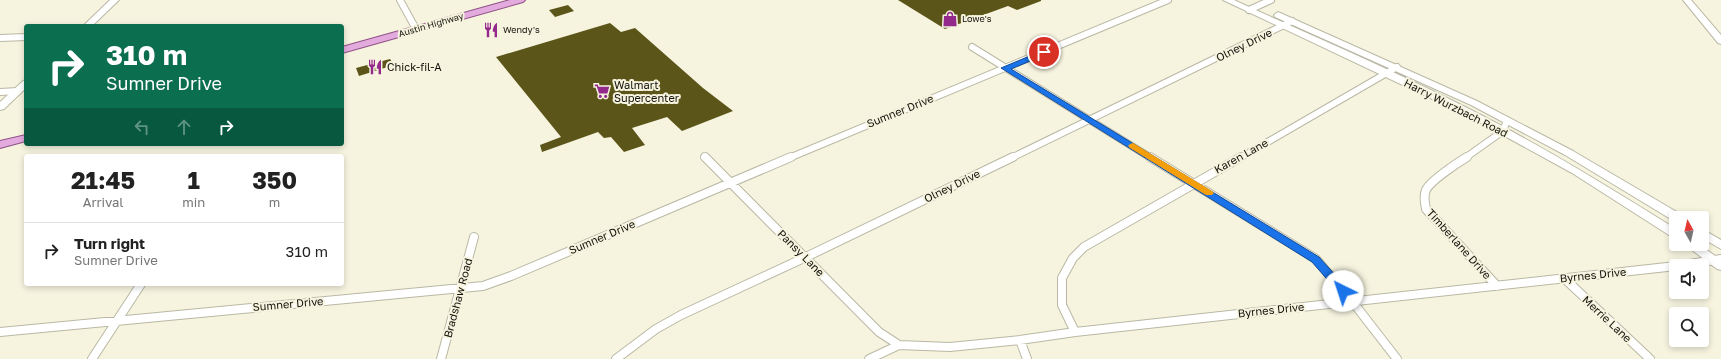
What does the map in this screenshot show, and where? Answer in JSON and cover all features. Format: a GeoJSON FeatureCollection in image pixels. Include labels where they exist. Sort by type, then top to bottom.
{"type":"FeatureCollection","features":[{"type":"Feature","properties":{"kind":"main road"},"geometry":{"type":"LineString","coordinates":[[89,24],[115,0]]}},
{"type":"Feature","properties":{"kind":"main road","name":"Austin Highway"},"geometry":{"type":"LineString","coordinates":[[344,49],[496,0]]}},
{"type":"Feature","properties":{"kind":"main road","name":"Austin Highway"},"geometry":{"type":"LineString","coordinates":[[344,43],[520,0]]}},
{"type":"Feature","properties":{"kind":"main road","name":"Harry Wurzbach Road"},"geometry":{"type":"LineString","coordinates":[[1226,0],[1249,10],[1288,23],[1397,67],[1474,102],[1569,153],[1669,213]]}},
{"type":"Feature","properties":{"kind":"main road","name":"Harry Wurzbach Road"},"geometry":{"type":"LineString","coordinates":[[1244,0],[1388,74],[1472,114],[1576,171],[1669,230]]}},
{"type":"Feature","properties":{"kind":"main road"},"geometry":{"type":"LineString","coordinates":[[1687,0],[1721,41]]}},
{"type":"Feature","properties":{"kind":"main road"},"geometry":{"type":"LineString","coordinates":[[0,107],[24,85]]}},
{"type":"Feature","properties":{"kind":"main road"},"geometry":{"type":"LineString","coordinates":[[0,138],[24,132]]}},
{"type":"Feature","properties":{"kind":"main road"},"geometry":{"type":"LineString","coordinates":[[0,146],[24,139]]}},
{"type":"Feature","properties":{"kind":"main road"},"geometry":{"type":"LineString","coordinates":[[1709,237],[1721,245]]}},
{"type":"Feature","properties":{"kind":"main road"},"geometry":{"type":"LineString","coordinates":[[1701,251],[1719,262]]}},
{"type":"Feature","properties":{"kind":"street"},"geometry":{"type":"LineString","coordinates":[[400,0],[414,26]]}},
{"type":"Feature","properties":{"kind":"street","name":"Sumner Drive"},"geometry":{"type":"LineString","coordinates":[[0,332],[483,286],[506,278],[730,182],[1168,0]]}},
{"type":"Feature","properties":{"kind":"street"},"geometry":{"type":"LineString","coordinates":[[1249,10],[1271,0]]}},
{"type":"Feature","properties":{"kind":"street","name":"Olney Drive"},"geometry":{"type":"LineString","coordinates":[[616,359],[656,329],[681,315],[806,257],[1288,23]]}},
{"type":"Feature","properties":{"kind":"street"},"geometry":{"type":"LineString","coordinates":[[0,38],[24,37]]}},
{"type":"Feature","properties":{"kind":"street"},"geometry":{"type":"LineString","coordinates":[[972,47],[1316,259],[1352,301],[1397,359]]}},
{"type":"Feature","properties":{"kind":"street","name":"Karen Lane"},"geometry":{"type":"LineString","coordinates":[[1075,332],[1062,305],[1062,278],[1073,258],[1090,242],[1388,74],[1397,67]]}},
{"type":"Feature","properties":{"kind":"street"},"geometry":{"type":"LineString","coordinates":[[0,92],[18,91]]}},
{"type":"Feature","properties":{"kind":"street","name":"Timberlane Drive"},"geometry":{"type":"LineString","coordinates":[[1497,286],[1434,219],[1426,209],[1424,196],[1426,190],[1445,172],[1502,131],[1507,120]]}},
{"type":"Feature","properties":{"kind":"street","name":"Pansy Lane"},"geometry":{"type":"LineString","coordinates":[[705,157],[879,332],[900,345]]}},
{"type":"Feature","properties":{"kind":"street","name":"Bradshaw Road"},"geometry":{"type":"LineString","coordinates":[[442,359],[474,237]]}},
{"type":"Feature","properties":{"kind":"street","name":"Byrnes Drive"},"geometry":{"type":"LineString","coordinates":[[1709,263],[1719,262]]}},
{"type":"Feature","properties":{"kind":"street","name":"Byrnes Drive"},"geometry":{"type":"LineString","coordinates":[[869,359],[900,345],[950,347],[1020,340],[1075,332],[1669,267]]}},
{"type":"Feature","properties":{"kind":"street","name":"Merrie Lane"},"geometry":{"type":"LineString","coordinates":[[1564,279],[1650,359]]}},
{"type":"Feature","properties":{"kind":"street"},"geometry":{"type":"LineString","coordinates":[[92,359],[140,286]]}},
{"type":"Feature","properties":{"kind":"street"},"geometry":{"type":"LineString","coordinates":[[1020,340],[1027,359]]}},
{"type":"Feature","properties":{"kind":"building","name":"Lowe's"},"geometry":{"type":"Polygon","coordinates":[[[898,0],[1041,1],[1017,10],[1008,6],[945,29],[898,0]]]}},
{"type":"Feature","properties":{"kind":"building"},"geometry":{"type":"Polygon","coordinates":[[[568,5],[574,11],[555,17],[549,10],[568,5]]]}},
{"type":"Feature","properties":{"kind":"building","name":"Walmart Supercenter"},"geometry":{"type":"Polygon","coordinates":[[[610,23],[621,32],[635,28],[703,88],[733,111],[682,131],[667,117],[632,128],[645,145],[624,152],[611,137],[604,138],[598,132],[542,152],[540,145],[561,137],[496,57],[610,23]]]}},
{"type":"Feature","properties":{"kind":"building","name":"Chick-fil-A"},"geometry":{"type":"Polygon","coordinates":[[[390,59],[394,65],[359,76],[356,68],[390,59]]]}},
{"type":"Feature","properties":{"kind":"slow traffic"},"geometry":{"type":"LineString","coordinates":[[1133,146],[1209,193]]}},
{"type":"Feature","properties":{"kind":"place","name":"Lowe's"},"geometry":{"type":"Point","coordinates":[950,19]}},
{"type":"Feature","properties":{"kind":"place","name":"Wendy's"},"geometry":{"type":"Point","coordinates":[491,30]}},
{"type":"Feature","properties":{"kind":"place","name":"Chick-fil-A"},"geometry":{"type":"Point","coordinates":[375,67]}},
{"type":"Feature","properties":{"kind":"place","name":"Walmart Supercenter"},"geometry":{"type":"Point","coordinates":[602,91]}},
{"type":"Feature","properties":{"kind":"route"},"geometry":{"type":"LineString","coordinates":[[1044,52],[1005,68],[1316,259],[1343,291]]}}]}
